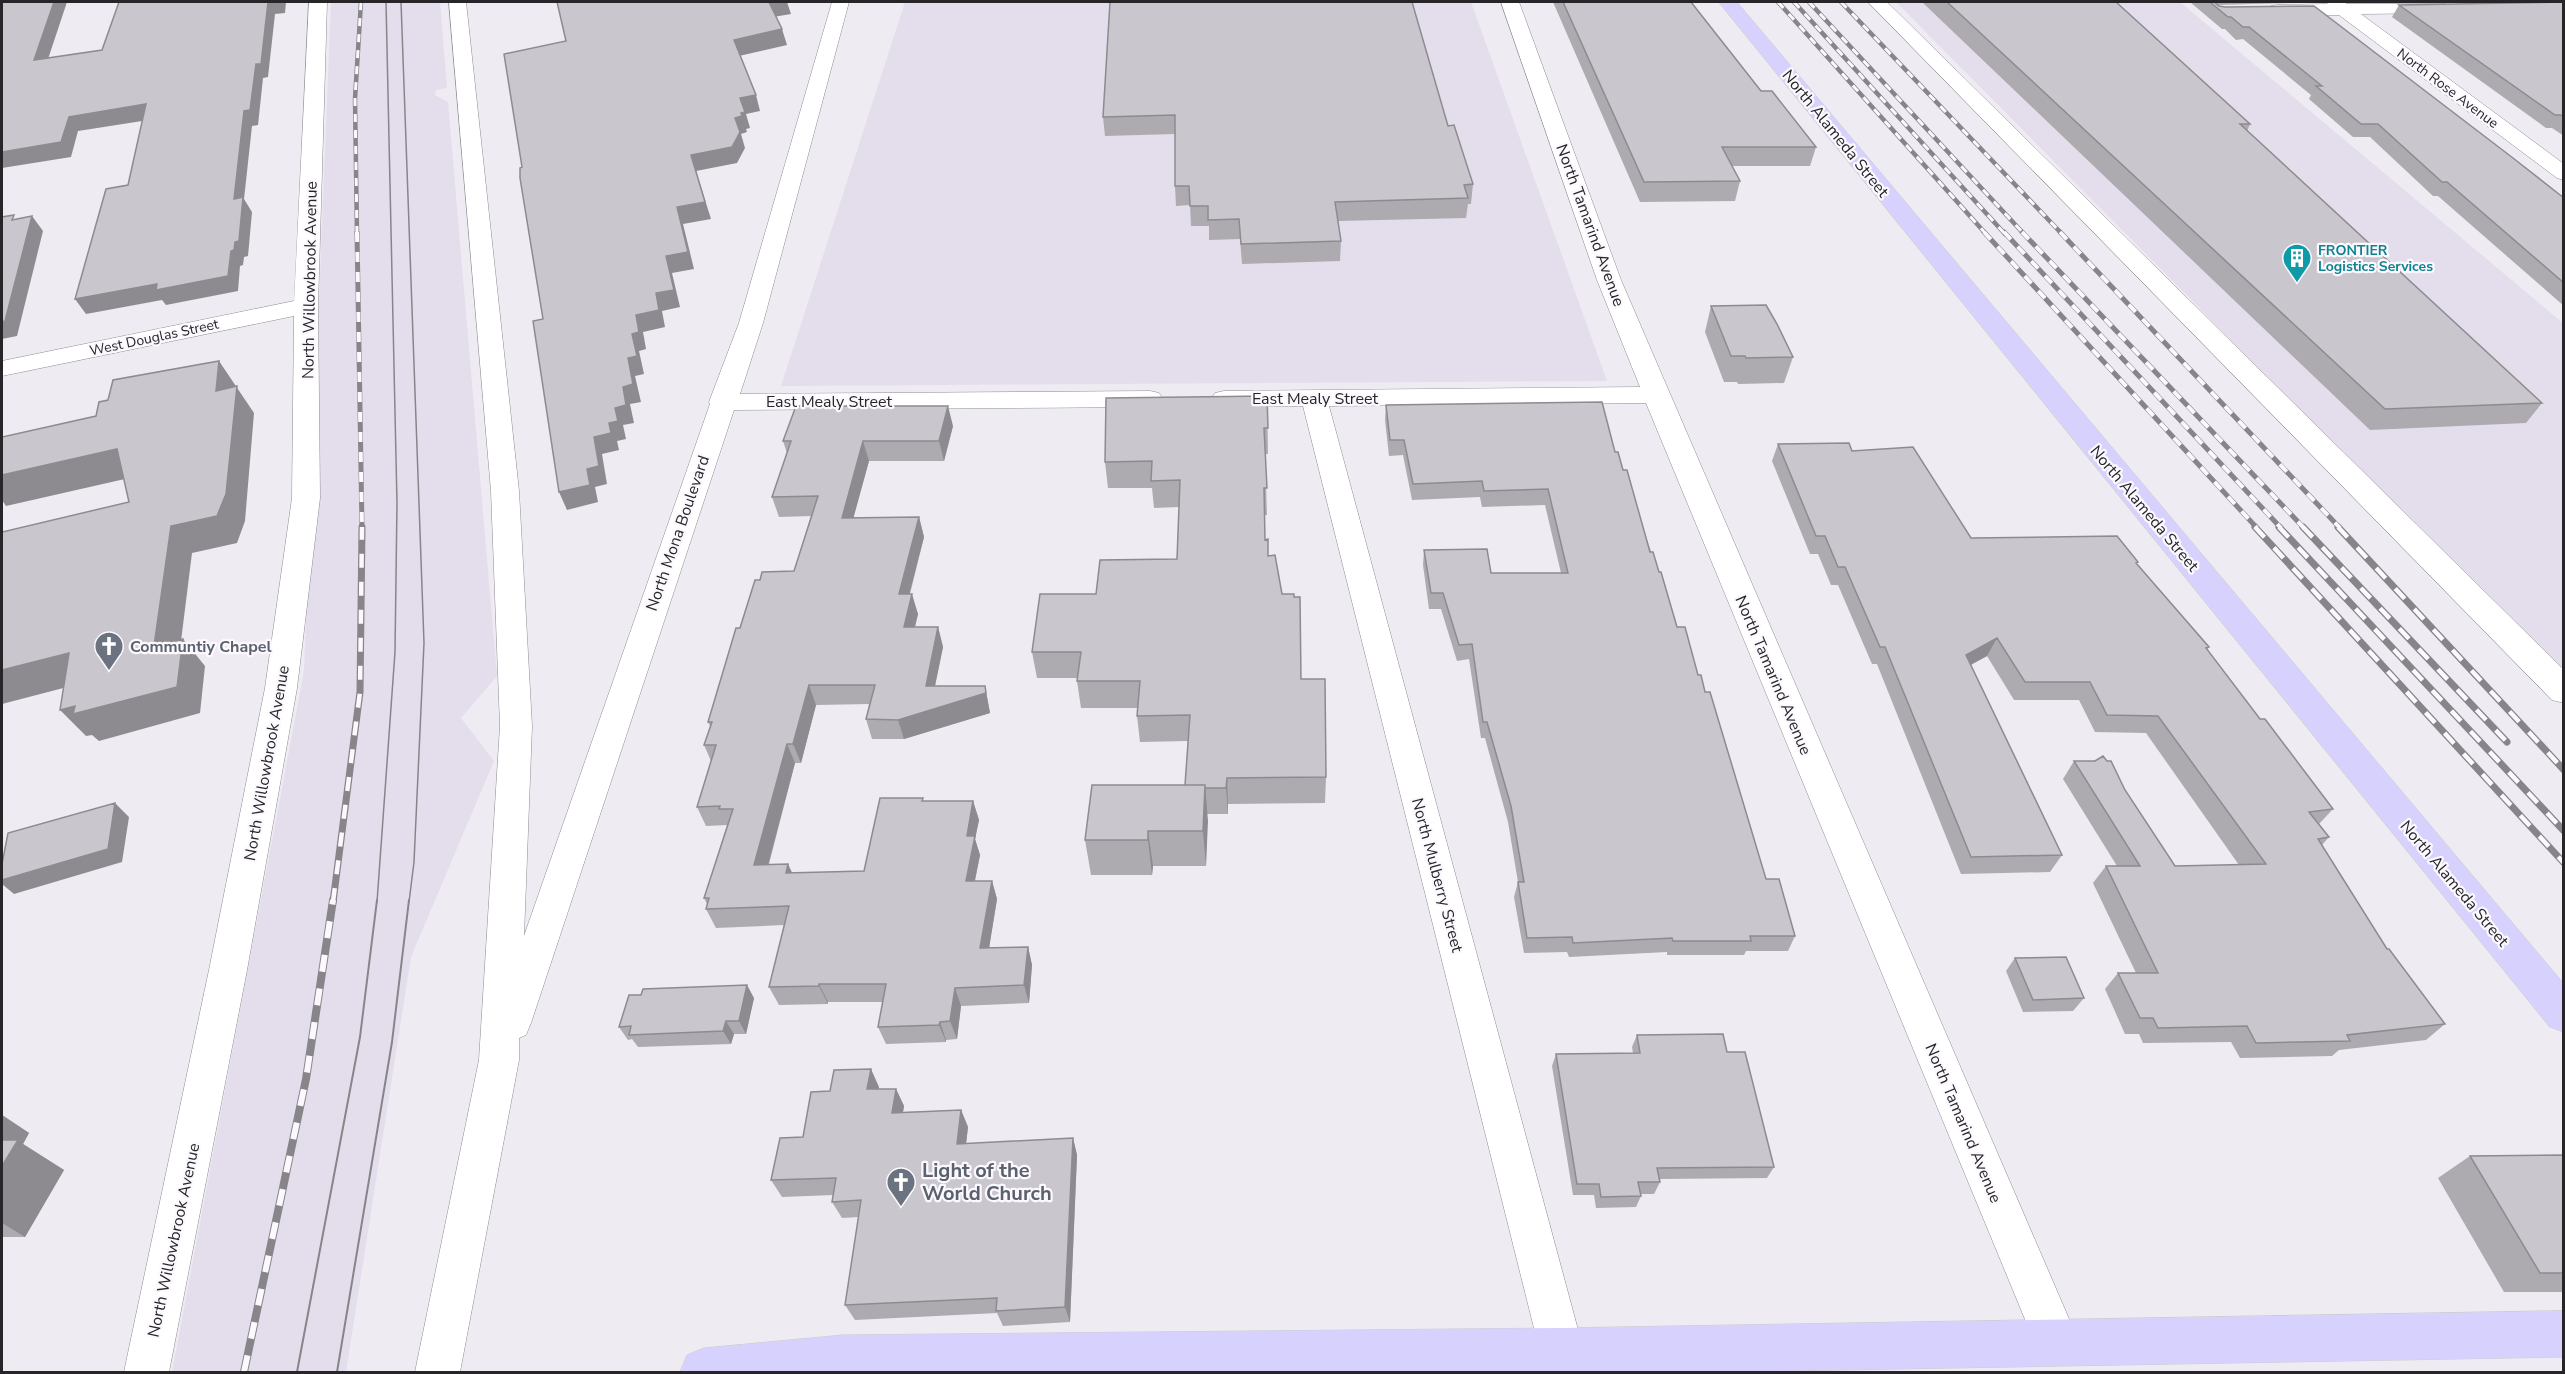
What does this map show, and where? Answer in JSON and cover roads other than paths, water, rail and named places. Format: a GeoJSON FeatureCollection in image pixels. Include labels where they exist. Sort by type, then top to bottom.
{"type":"FeatureCollection","features":[{"type":"Feature","properties":{"kind":"main road","name":"North Alameda Street"},"geometry":{"type":"LineString","coordinates":[[1728,2],[2564,1014]]}},
{"type":"Feature","properties":{"kind":"main road"},"geometry":{"type":"LineString","coordinates":[[704,1372],[843,1359],[1562,1352],[2564,1334]]}},
{"type":"Feature","properties":{"kind":"street","name":"North Willowbrook Avenue"},"geometry":{"type":"LineString","coordinates":[[147,1372],[228,970],[281,688],[306,498],[306,306],[318,2]]}},
{"type":"Feature","properties":{"kind":"street"},"geometry":{"type":"LineString","coordinates":[[437,1372],[499,1060],[515,714],[505,491],[457,2]]}},
{"type":"Feature","properties":{"kind":"street","name":"North Mona Boulevard"},"geometry":{"type":"LineString","coordinates":[[499,1060],[722,402],[751,323],[840,2]]}},
{"type":"Feature","properties":{"kind":"street","name":"North Tamarind Avenue"},"geometry":{"type":"LineString","coordinates":[[1510,2],[1609,280],[2057,1342]]}},
{"type":"Feature","properties":{"kind":"street"},"geometry":{"type":"LineString","coordinates":[[1877,2],[2564,691]]}},
{"type":"Feature","properties":{"kind":"street"},"geometry":{"type":"LineString","coordinates":[[2264,11],[2337,5],[2458,8]]}},
{"type":"Feature","properties":{"kind":"street","name":"North Rose Avenue"},"geometry":{"type":"LineString","coordinates":[[2337,5],[2564,174]]}},
{"type":"Feature","properties":{"kind":"street","name":"West Douglas Street"},"geometry":{"type":"LineString","coordinates":[[2,368],[306,306]]}},
{"type":"Feature","properties":{"kind":"street","name":"East Mealy Street"},"geometry":{"type":"LineString","coordinates":[[722,402],[1656,395]]}},
{"type":"Feature","properties":{"kind":"street","name":"North Mulberry Street"},"geometry":{"type":"LineString","coordinates":[[1314,398],[1562,1352]]}},
{"type":"Feature","properties":{"kind":"tram line"},"geometry":{"type":"LineString","coordinates":[[377,902],[395,652],[397,503],[386,2]]}},
{"type":"Feature","properties":{"kind":"tram line"},"geometry":{"type":"LineString","coordinates":[[401,2],[424,643],[414,862],[409,902]]}},
{"type":"Feature","properties":{"kind":"tram line"},"geometry":{"type":"LineString","coordinates":[[297,1372],[360,1037],[377,900]]}},
{"type":"Feature","properties":{"kind":"tram line"},"geometry":{"type":"LineString","coordinates":[[337,1372],[392,1042],[409,900]]}},
{"type":"Feature","properties":{"kind":"railway"},"geometry":{"type":"LineString","coordinates":[[357,234],[355,99],[361,2]]}},
{"type":"Feature","properties":{"kind":"railway"},"geometry":{"type":"LineString","coordinates":[[1778,2],[1986,234]]}},
{"type":"Feature","properties":{"kind":"railway"},"geometry":{"type":"LineString","coordinates":[[1794,2],[2005,234]]}},
{"type":"Feature","properties":{"kind":"railway"},"geometry":{"type":"LineString","coordinates":[[1809,2],[2024,234]]}},
{"type":"Feature","properties":{"kind":"railway"},"geometry":{"type":"LineString","coordinates":[[1841,2],[2062,234]]}},
{"type":"Feature","properties":{"kind":"railway"},"geometry":{"type":"LineString","coordinates":[[357,232],[362,528]]}},
{"type":"Feature","properties":{"kind":"railway"},"geometry":{"type":"LineString","coordinates":[[1984,232],[2257,528]]}},
{"type":"Feature","properties":{"kind":"railway"},"geometry":{"type":"LineString","coordinates":[[2004,232],[2281,528]]}},
{"type":"Feature","properties":{"kind":"railway"},"geometry":{"type":"LineString","coordinates":[[2022,232],[2304,528]]}},
{"type":"Feature","properties":{"kind":"railway"},"geometry":{"type":"LineString","coordinates":[[2060,232],[2340,528]]}},
{"type":"Feature","properties":{"kind":"railway"},"geometry":{"type":"LineString","coordinates":[[2255,527],[2564,863]]}},
{"type":"Feature","properties":{"kind":"railway"},"geometry":{"type":"LineString","coordinates":[[2279,527],[2564,831]]}},
{"type":"Feature","properties":{"kind":"railway"},"geometry":{"type":"LineString","coordinates":[[2303,527],[2507,742]]}},
{"type":"Feature","properties":{"kind":"railway"},"geometry":{"type":"LineString","coordinates":[[2338,527],[2564,770]]}},
{"type":"Feature","properties":{"kind":"railway"},"geometry":{"type":"LineString","coordinates":[[333,902],[360,692],[362,528]]}},
{"type":"Feature","properties":{"kind":"railway"},"geometry":{"type":"LineString","coordinates":[[244,1372],[306,1079],[333,900]]}},
{"type":"Feature","properties":{"kind":"place","name":"FRONTIER Logistics Services"},"geometry":{"type":"Point","coordinates":[2297,284]}},
{"type":"Feature","properties":{"kind":"place","name":"Communtiy Chapel"},"geometry":{"type":"Point","coordinates":[109,672]}},
{"type":"Feature","properties":{"kind":"place","name":"Light of the World Church"},"geometry":{"type":"Point","coordinates":[901,1208]}}]}
